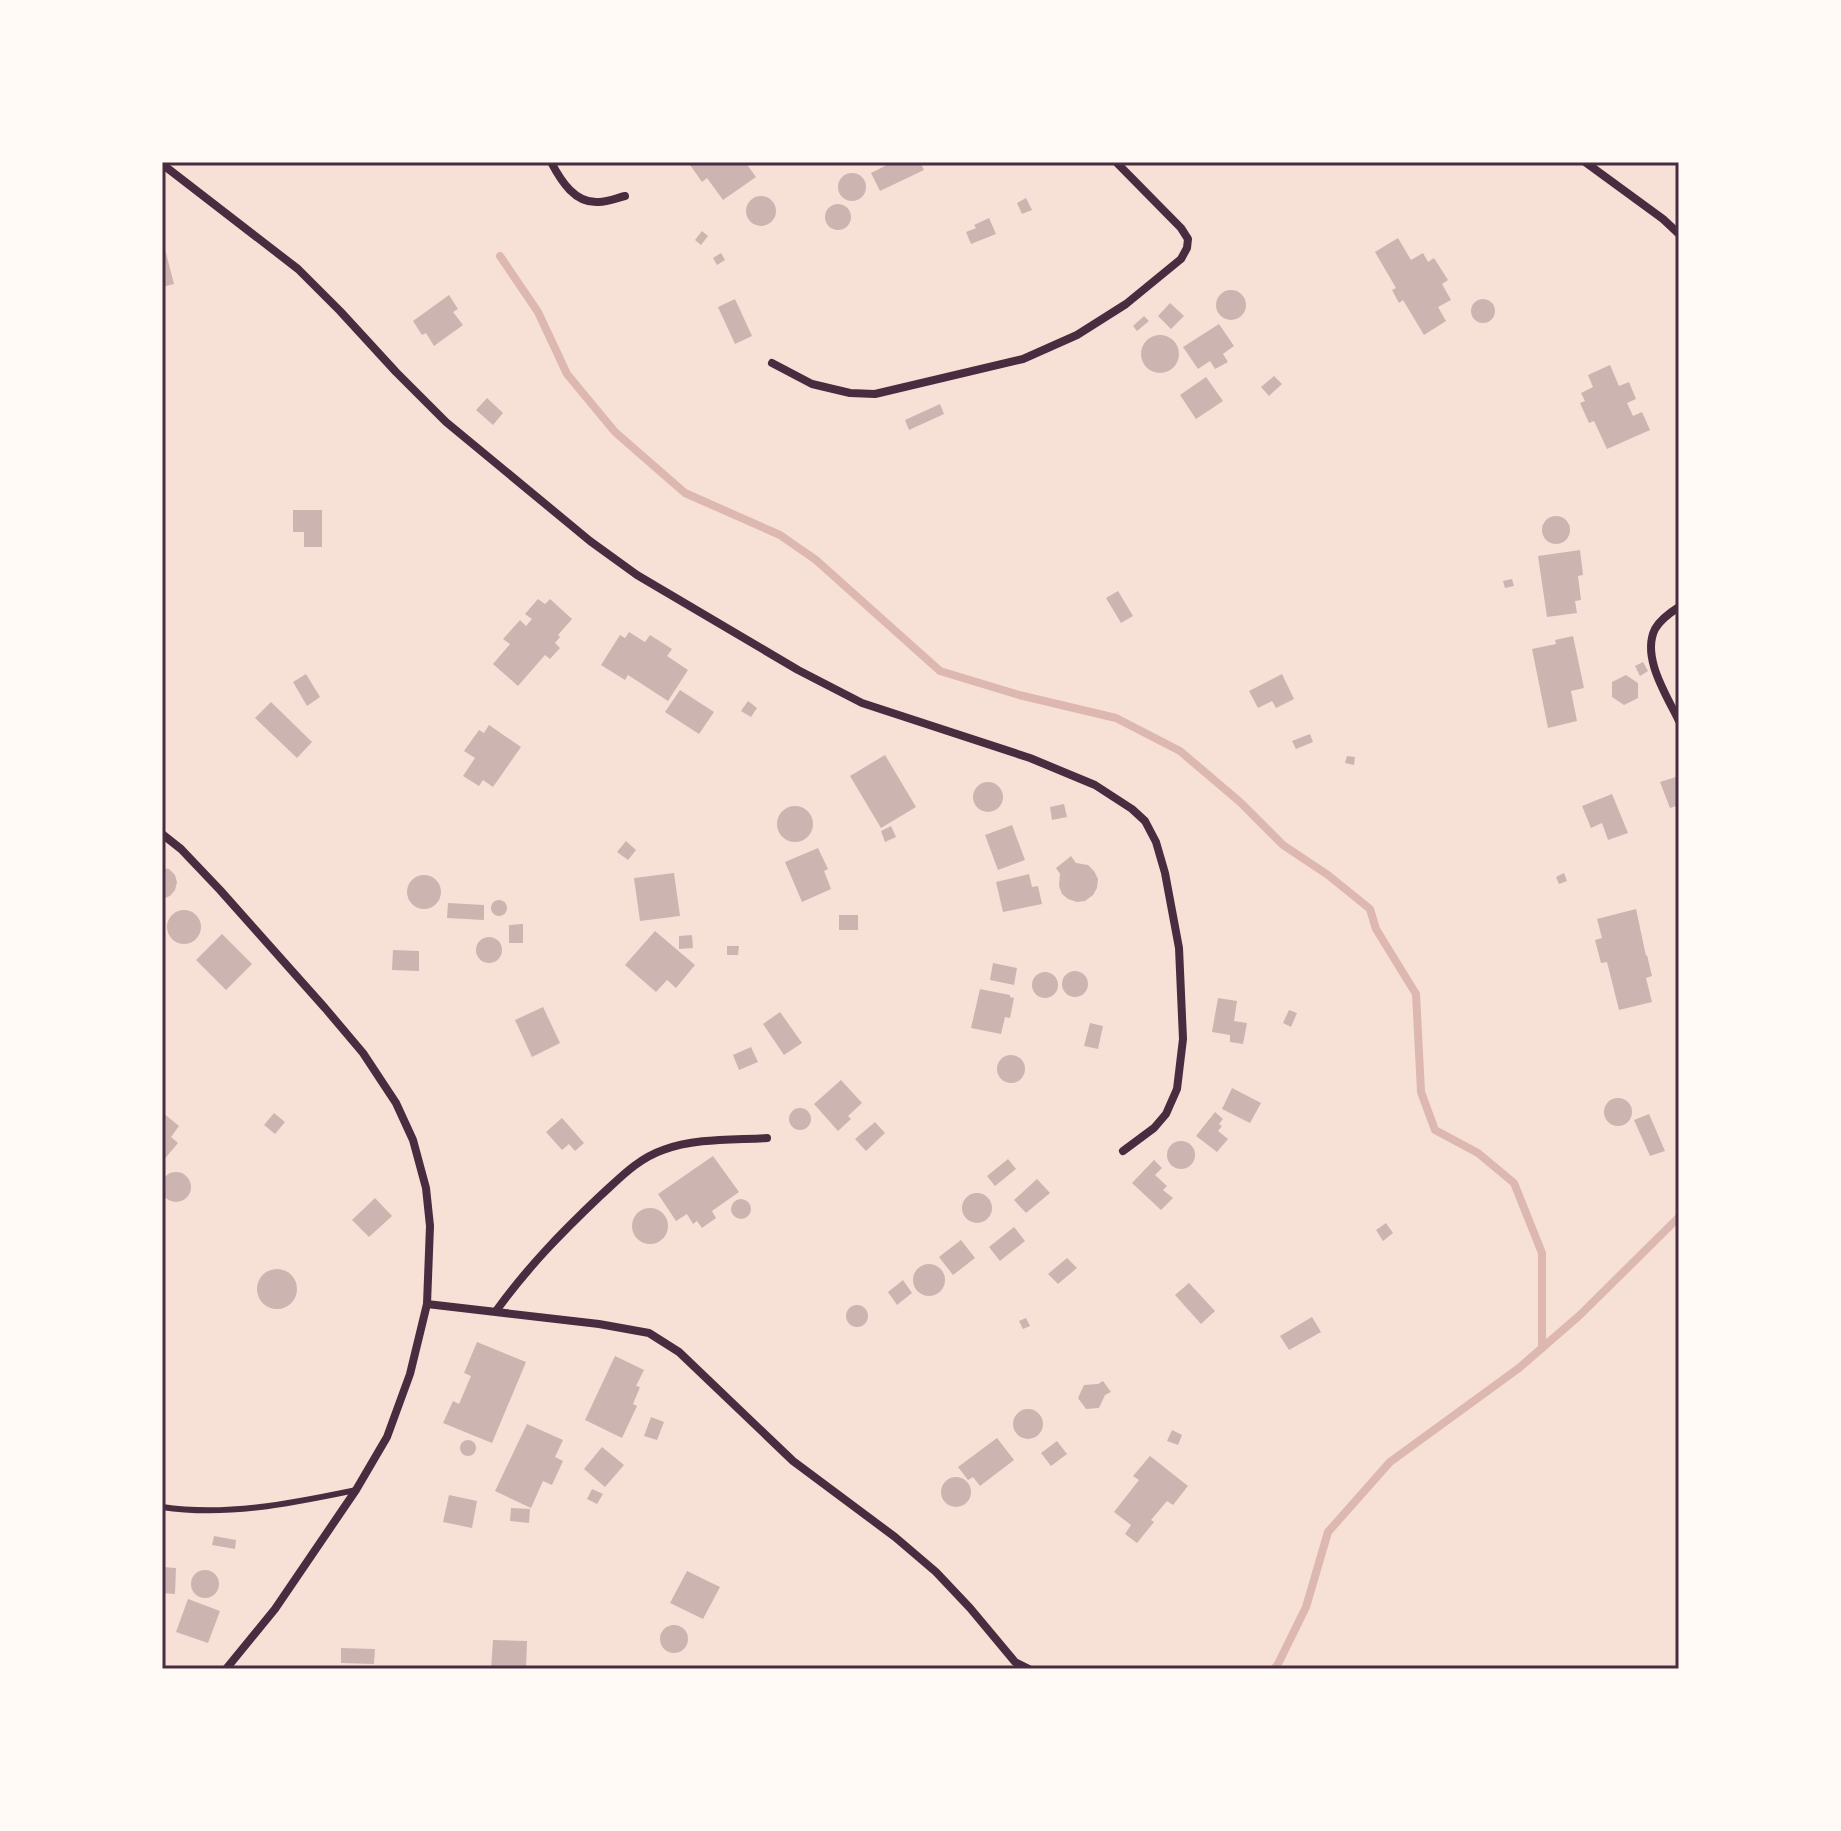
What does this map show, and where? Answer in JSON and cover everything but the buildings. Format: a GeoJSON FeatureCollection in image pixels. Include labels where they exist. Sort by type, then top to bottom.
{"type":"FeatureCollection","features":[{"type":"Feature","properties":{"kind":"street"},"geometry":{"type":"LineString","coordinates":[[551,162],[569,190],[582,200],[599,202],[625,196]]}},
{"type":"Feature","properties":{"kind":"street"},"geometry":{"type":"LineString","coordinates":[[772,363],[812,384],[850,393],[875,394],[1023,359],[1077,335],[1126,304],[1181,259],[1187,248],[1188,239],[1181,228],[1116,162]]}},
{"type":"Feature","properties":{"kind":"street"},"geometry":{"type":"LineString","coordinates":[[1585,162],[1679,234]]}},
{"type":"Feature","properties":{"kind":"street"},"geometry":{"type":"LineString","coordinates":[[162,164],[298,269],[446,422],[590,541],[637,575],[798,670],[862,703],[1030,758],[1095,785],[1145,821],[1156,842],[1165,873],[1179,948],[1183,1039],[1177,1089],[1166,1114],[1154,1128],[1123,1151]]}},
{"type":"Feature","properties":{"kind":"street"},"geometry":{"type":"LineString","coordinates":[[1679,607],[1656,626],[1651,653],[1679,721]]}},
{"type":"Feature","properties":{"kind":"street"},"geometry":{"type":"LineString","coordinates":[[162,834],[181,849],[220,890],[363,1053],[396,1103],[413,1140],[426,1188],[430,1226],[427,1304],[410,1374],[387,1437],[356,1490],[275,1609],[226,1669]]}},
{"type":"Feature","properties":{"kind":"street"},"geometry":{"type":"LineString","coordinates":[[496,1311],[549,1246],[629,1169],[647,1157],[665,1149],[700,1142],[767,1138]]}},
{"type":"Feature","properties":{"kind":"street"},"geometry":{"type":"LineString","coordinates":[[427,1304],[599,1324],[649,1333],[679,1352],[793,1461],[895,1537],[936,1572],[1015,1662],[1029,1669]]}},
{"type":"Feature","properties":{"kind":"lane"},"geometry":{"type":"LineString","coordinates":[[162,1507],[182,1510],[260,1507],[356,1490]]}},
{"type":"Feature","properties":{"kind":"waterway"},"geometry":{"type":"LineString","coordinates":[[500,256],[538,312],[567,374],[615,432],[685,493],[780,535],[816,560],[940,671],[1019,695],[1116,718],[1180,751],[1240,802],[1283,845],[1328,875],[1370,909],[1376,929],[1416,994],[1421,1092],[1435,1130],[1478,1153],[1514,1183],[1542,1253],[1542,1348]]}},
{"type":"Feature","properties":{"kind":"waterway"},"geometry":{"type":"LineString","coordinates":[[1274,1669],[1306,1607],[1328,1532],[1390,1462],[1519,1368],[1580,1315],[1679,1217]]}}]}
